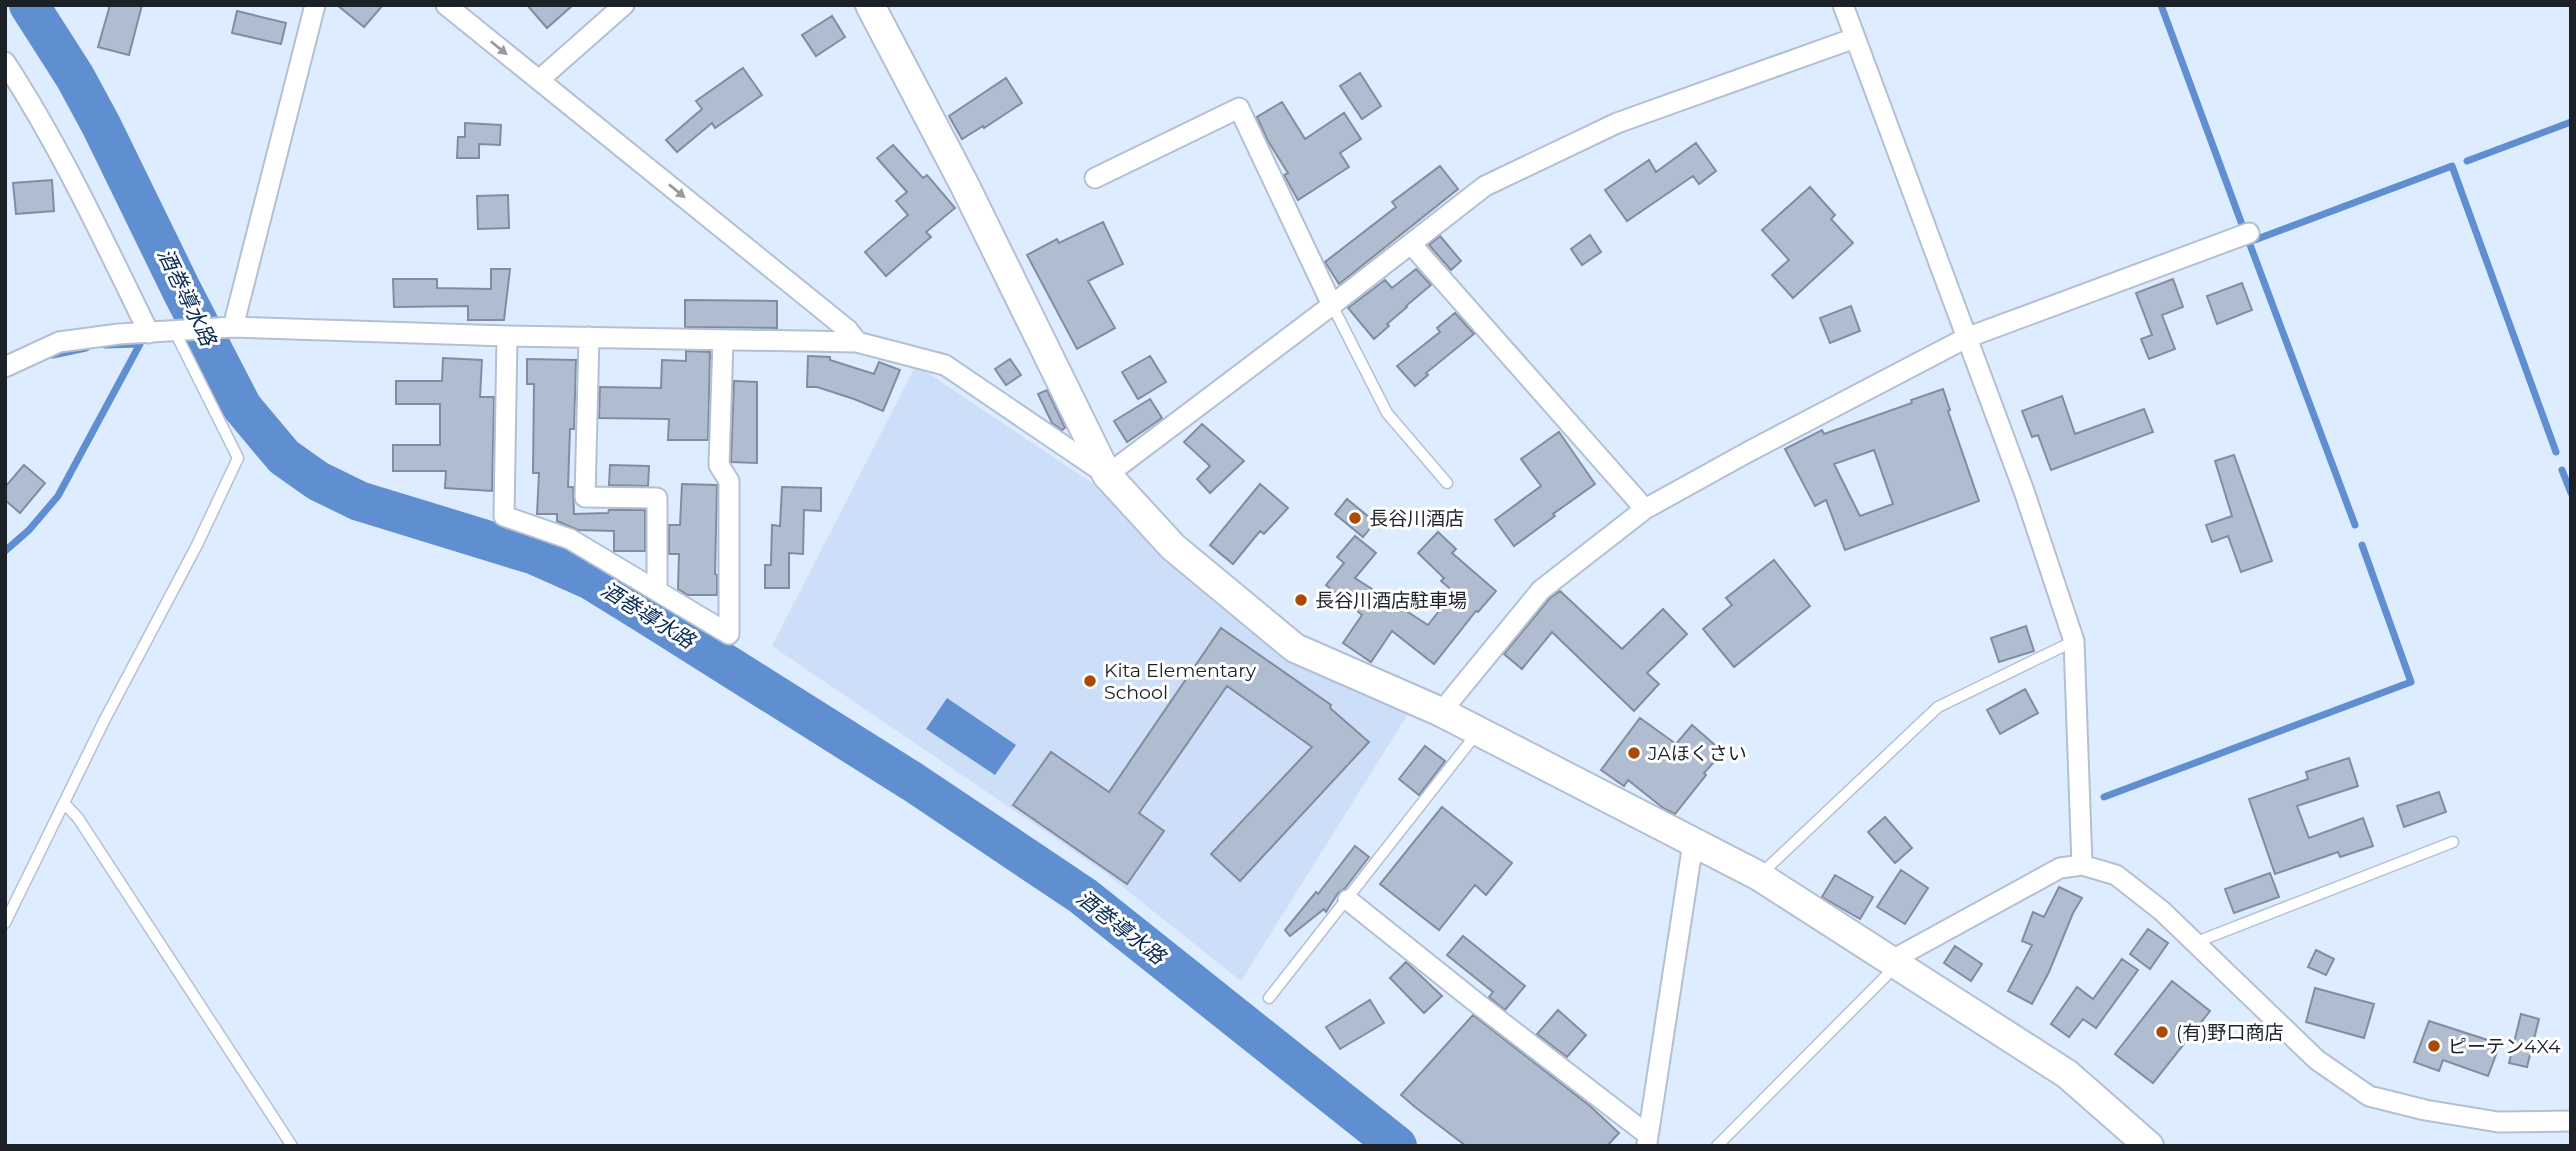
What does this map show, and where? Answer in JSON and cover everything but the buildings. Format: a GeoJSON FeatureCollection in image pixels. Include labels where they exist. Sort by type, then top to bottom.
{"type":"FeatureCollection","features":[{"type":"Feature","properties":{"kind":"street"},"geometry":{"type":"LineString","coordinates":[[228,328],[315,5]]}},
{"type":"Feature","properties":{"kind":"street"},"geometry":{"type":"LineString","coordinates":[[446,5],[848,330],[857,342]]}},
{"type":"Feature","properties":{"kind":"street"},"geometry":{"type":"LineString","coordinates":[[539,80],[624,5]]}},
{"type":"Feature","properties":{"kind":"street"},"geometry":{"type":"LineString","coordinates":[[870,5],[964,184],[1107,475]]}},
{"type":"Feature","properties":{"kind":"street"},"geometry":{"type":"LineString","coordinates":[[1843,5],[2024,491],[2074,641],[2082,865]]}},
{"type":"Feature","properties":{"kind":"street"},"geometry":{"type":"LineString","coordinates":[[1107,475],[1485,186],[1617,123],[1855,38]]}},
{"type":"Feature","properties":{"kind":"street"},"geometry":{"type":"LineString","coordinates":[[5,62],[33,104],[149,333]]}},
{"type":"Feature","properties":{"kind":"street"},"geometry":{"type":"LineString","coordinates":[[1095,178],[1239,108],[1332,305]]}},
{"type":"Feature","properties":{"kind":"street"},"geometry":{"type":"LineString","coordinates":[[1441,712],[1541,590],[1645,509],[1966,338],[2249,233]]}},
{"type":"Feature","properties":{"kind":"street"},"geometry":{"type":"LineString","coordinates":[[1411,244],[1645,509]]}},
{"type":"Feature","properties":{"kind":"street"},"geometry":{"type":"LineString","coordinates":[[5,367],[60,342],[119,334],[228,328],[857,342],[945,365],[1107,475],[1173,547],[1295,648],[1441,712],[1759,876],[2067,1074],[2149,1146]]}},
{"type":"Feature","properties":{"kind":"street"},"geometry":{"type":"LineString","coordinates":[[507,336],[503,516],[570,538],[729,634],[729,481],[719,465],[723,341]]}},
{"type":"Feature","properties":{"kind":"street"},"geometry":{"type":"LineString","coordinates":[[589,337],[585,496],[657,498],[657,591]]}},
{"type":"Feature","properties":{"kind":"street"},"geometry":{"type":"LineString","coordinates":[[1647,1140],[1693,843]]}},
{"type":"Feature","properties":{"kind":"street"},"geometry":{"type":"LineString","coordinates":[[1892,960],[2060,868],[2082,865],[2116,875],[2162,911],[2317,1060],[2368,1096],[2425,1110],[2498,1122],[2571,1121]]}},
{"type":"Feature","properties":{"kind":"street"},"geometry":{"type":"LineString","coordinates":[[1348,900],[1647,1140]]}},
{"type":"Feature","properties":{"kind":"lane"},"geometry":{"type":"LineString","coordinates":[[1332,305],[1387,413],[1447,483]]}},
{"type":"Feature","properties":{"kind":"lane"},"geometry":{"type":"LineString","coordinates":[[5,923],[104,721],[197,545],[238,458],[180,331]]}},
{"type":"Feature","properties":{"kind":"lane"},"geometry":{"type":"LineString","coordinates":[[1759,876],[1938,707],[2074,641]]}},
{"type":"Feature","properties":{"kind":"lane"},"geometry":{"type":"LineString","coordinates":[[1269,998],[1478,733]]}},
{"type":"Feature","properties":{"kind":"lane"},"geometry":{"type":"LineString","coordinates":[[64,803],[78,818],[292,1146]]}},
{"type":"Feature","properties":{"kind":"lane"},"geometry":{"type":"LineString","coordinates":[[2193,943],[2453,842]]}},
{"type":"Feature","properties":{"kind":"lane"},"geometry":{"type":"LineString","coordinates":[[1717,1146],[1887,975],[1892,960]]}},
{"type":"Feature","properties":{"kind":"shaded area","name":"Kita Elementary School"},"geometry":{"type":"Polygon","coordinates":[[[916,365],[1098,487],[1209,581],[1411,709],[1241,981],[1103,871],[772,646],[916,365]]]}},
{"type":"Feature","properties":{"kind":"water"},"geometry":{"type":"Polygon","coordinates":[[[947,698],[1016,745],[995,775],[926,729],[947,698]]]}},
{"type":"Feature","properties":{"kind":"waterway","name":"酒巻導水路"},"geometry":{"type":"LineString","coordinates":[[29,5],[75,77],[101,125],[242,407],[284,457],[318,481],[359,501],[535,555],[591,580],[646,614],[913,782],[1083,896],[1397,1146]]}},
{"type":"Feature","properties":{"kind":"waterway"},"geometry":{"type":"LineString","coordinates":[[2161,5],[2244,230]]}},
{"type":"Feature","properties":{"kind":"waterway"},"geometry":{"type":"LineString","coordinates":[[2467,161],[2571,122]]}},
{"type":"Feature","properties":{"kind":"waterway"},"geometry":{"type":"LineString","coordinates":[[2355,525],[2249,242],[2452,166],[2556,452]]}},
{"type":"Feature","properties":{"kind":"waterway"},"geometry":{"type":"LineString","coordinates":[[5,551],[29,530],[58,496],[140,344],[105,345]]}},
{"type":"Feature","properties":{"kind":"waterway"},"geometry":{"type":"LineString","coordinates":[[53,355],[86,348]]}},
{"type":"Feature","properties":{"kind":"waterway"},"geometry":{"type":"LineString","coordinates":[[2562,470],[2571,493]]}},
{"type":"Feature","properties":{"kind":"waterway"},"geometry":{"type":"LineString","coordinates":[[2104,797],[2411,682],[2362,545]]}},
{"type":"Feature","properties":{"kind":"place","name":"長谷川酒店"},"geometry":{"type":"Point","coordinates":[1355,518]}},
{"type":"Feature","properties":{"kind":"place","name":"長谷川酒店駐車場"},"geometry":{"type":"Point","coordinates":[1301,600]}},
{"type":"Feature","properties":{"kind":"place","name":"Kita Elementary School"},"geometry":{"type":"Point","coordinates":[1090,681]}},
{"type":"Feature","properties":{"kind":"place","name":"JAほくさい"},"geometry":{"type":"Point","coordinates":[1634,753]}},
{"type":"Feature","properties":{"kind":"place","name":"(有)野口商店"},"geometry":{"type":"Point","coordinates":[2162,1032]}},
{"type":"Feature","properties":{"kind":"place","name":"ピーテン4X4"},"geometry":{"type":"Point","coordinates":[2434,1046]}}]}
